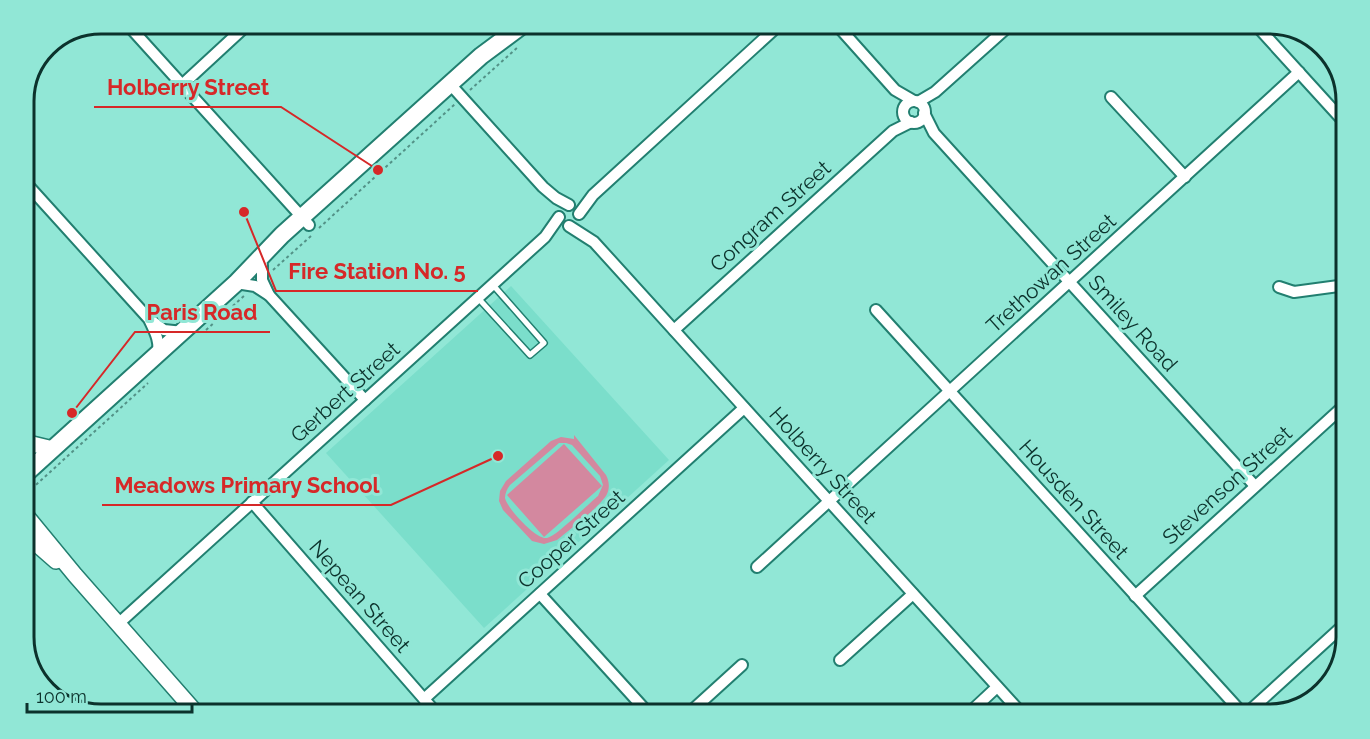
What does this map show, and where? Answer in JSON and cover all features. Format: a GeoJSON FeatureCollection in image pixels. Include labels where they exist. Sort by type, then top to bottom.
{"type":"FeatureCollection","features":[{"type":"Feature","properties":{"kind":"main road"},"geometry":{"type":"LineString","coordinates":[[35,466],[237,283],[257,260],[305,222],[456,91],[514,34]]}},
{"type":"Feature","properties":{"kind":"main road"},"geometry":{"type":"LineString","coordinates":[[237,283],[259,277],[305,222]]}},
{"type":"Feature","properties":{"kind":"street"},"geometry":{"type":"LineString","coordinates":[[136,34],[305,222]]}},
{"type":"Feature","properties":{"kind":"street"},"geometry":{"type":"LineString","coordinates":[[182,85],[237,34]]}},
{"type":"Feature","properties":{"kind":"street"},"geometry":{"type":"LineString","coordinates":[[593,195],[563,207],[563,220],[575,224],[593,195],[769,34]]}},
{"type":"Feature","properties":{"kind":"street"},"geometry":{"type":"LineString","coordinates":[[845,34],[895,90],[920,107]]}},
{"type":"Feature","properties":{"kind":"street"},"geometry":{"type":"LineString","coordinates":[[908,117],[920,120],[920,107],[1000,34]]}},
{"type":"Feature","properties":{"kind":"street"},"geometry":{"type":"LineString","coordinates":[[1264,34],[1335,112]]}},
{"type":"Feature","properties":{"kind":"street","name":"Trethowan Street"},"geometry":{"type":"LineString","coordinates":[[757,567],[1299,72]]}},
{"type":"Feature","properties":{"kind":"street"},"geometry":{"type":"LineString","coordinates":[[895,90],[908,117]]}},
{"type":"Feature","properties":{"kind":"street","name":"Holberry Street"},"geometry":{"type":"LineString","coordinates":[[456,91],[543,187],[556,198],[570,205]]}},
{"type":"Feature","properties":{"kind":"street"},"geometry":{"type":"LineString","coordinates":[[1111,97],[1185,177]]}},
{"type":"Feature","properties":{"kind":"street"},"geometry":{"type":"LineString","coordinates":[[908,117],[906,105],[920,107]]}},
{"type":"Feature","properties":{"kind":"street","name":"Smiley Road"},"geometry":{"type":"LineString","coordinates":[[920,107],[934,133],[1255,486]]}},
{"type":"Feature","properties":{"kind":"street","name":"Smiley Road"},"geometry":{"type":"LineString","coordinates":[[908,117],[934,133]]}},
{"type":"Feature","properties":{"kind":"street","name":"Congram Street"},"geometry":{"type":"LineString","coordinates":[[674,330],[908,117]]}},
{"type":"Feature","properties":{"kind":"street","name":"Holberry Street"},"geometry":{"type":"LineString","coordinates":[[543,187],[563,220],[594,242],[1013,704]]}},
{"type":"Feature","properties":{"kind":"street"},"geometry":{"type":"LineString","coordinates":[[35,193],[149,319],[164,330],[183,332]]}},
{"type":"Feature","properties":{"kind":"street"},"geometry":{"type":"LineString","coordinates":[[570,205],[576,208],[579,215]]}},
{"type":"Feature","properties":{"kind":"street","name":"Holberry Street"},"geometry":{"type":"LineString","coordinates":[[579,215],[594,242]]}},
{"type":"Feature","properties":{"kind":"street","name":"Gerbert Street"},"geometry":{"type":"LineString","coordinates":[[118,624],[563,220]]}},
{"type":"Feature","properties":{"kind":"street"},"geometry":{"type":"LineString","coordinates":[[259,277],[269,295],[365,400]]}},
{"type":"Feature","properties":{"kind":"street"},"geometry":{"type":"LineString","coordinates":[[1279,287],[1294,292],[1335,286]]}},
{"type":"Feature","properties":{"kind":"street","name":"Housden Street"},"geometry":{"type":"LineString","coordinates":[[876,309],[1234,704]]}},
{"type":"Feature","properties":{"kind":"street"},"geometry":{"type":"LineString","coordinates":[[149,319],[158,336],[158,354]]}},
{"type":"Feature","properties":{"kind":"street","name":"Cooper Street"},"geometry":{"type":"LineString","coordinates":[[424,699],[744,408]]}},
{"type":"Feature","properties":{"kind":"street","name":"Stevenson Street"},"geometry":{"type":"LineString","coordinates":[[1135,596],[1336,413]]}},
{"type":"Feature","properties":{"kind":"street"},"geometry":{"type":"LineString","coordinates":[[35,445],[53,450]]}},
{"type":"Feature","properties":{"kind":"street","name":"Nepean Street"},"geometry":{"type":"LineString","coordinates":[[252,502],[428,704]]}},
{"type":"Feature","properties":{"kind":"street"},"geometry":{"type":"LineString","coordinates":[[35,526],[188,704]]}},
{"type":"Feature","properties":{"kind":"street"},"geometry":{"type":"LineString","coordinates":[[35,542],[75,575]]}},
{"type":"Feature","properties":{"kind":"street"},"geometry":{"type":"LineString","coordinates":[[540,594],[640,704]]}},
{"type":"Feature","properties":{"kind":"street"},"geometry":{"type":"LineString","coordinates":[[840,660],[913,594]]}},
{"type":"Feature","properties":{"kind":"street"},"geometry":{"type":"LineString","coordinates":[[1256,704],[1336,632]]}},
{"type":"Feature","properties":{"kind":"street"},"geometry":{"type":"LineString","coordinates":[[699,704],[742,665]]}},
{"type":"Feature","properties":{"kind":"street"},"geometry":{"type":"LineString","coordinates":[[979,704],[998,687]]}},
{"type":"Feature","properties":{"kind":"lane"},"geometry":{"type":"LineString","coordinates":[[478,298],[530,355],[544,343],[493,285]]}},
{"type":"Feature","properties":{"kind":"path"},"geometry":{"type":"LineString","coordinates":[[200,336],[259,277],[456,91],[531,34]]}},
{"type":"Feature","properties":{"kind":"path"},"geometry":{"type":"LineString","coordinates":[[35,486],[151,380]]}},
{"type":"Feature","properties":{"kind":"shaded area"},"geometry":{"type":"Polygon","coordinates":[[[511,286],[669,460],[484,628],[326,453],[511,286]]]}},
{"type":"Feature","properties":{"kind":"shaded area"},"geometry":{"type":"Polygon","coordinates":[[[574,435],[606,475],[609,484],[607,494],[592,511],[557,540],[544,544],[532,541],[503,510],[499,501],[500,491],[506,481],[551,441],[561,437],[574,439],[574,435]],[[559,443],[510,485],[505,494],[507,503],[516,516],[529,529],[542,537],[552,536],[565,526],[598,496],[603,485],[600,476],[572,445],[559,443]]]}},
{"type":"Feature","properties":{"kind":"shaded area"},"geometry":{"type":"Polygon","coordinates":[[[564,444],[602,486],[544,537],[507,495],[564,444]]]}},
{"type":"Feature","properties":{"kind":"place","name":"Holberry Street"},"geometry":{"type":"Point","coordinates":[378,170]}},
{"type":"Feature","properties":{"kind":"place","name":"Fire Station No. 5"},"geometry":{"type":"Point","coordinates":[244,212]}},
{"type":"Feature","properties":{"kind":"place","name":"Paris Road"},"geometry":{"type":"Point","coordinates":[72,413]}},
{"type":"Feature","properties":{"kind":"place","name":"Meadows Primary School"},"geometry":{"type":"Point","coordinates":[498,456]}}]}
